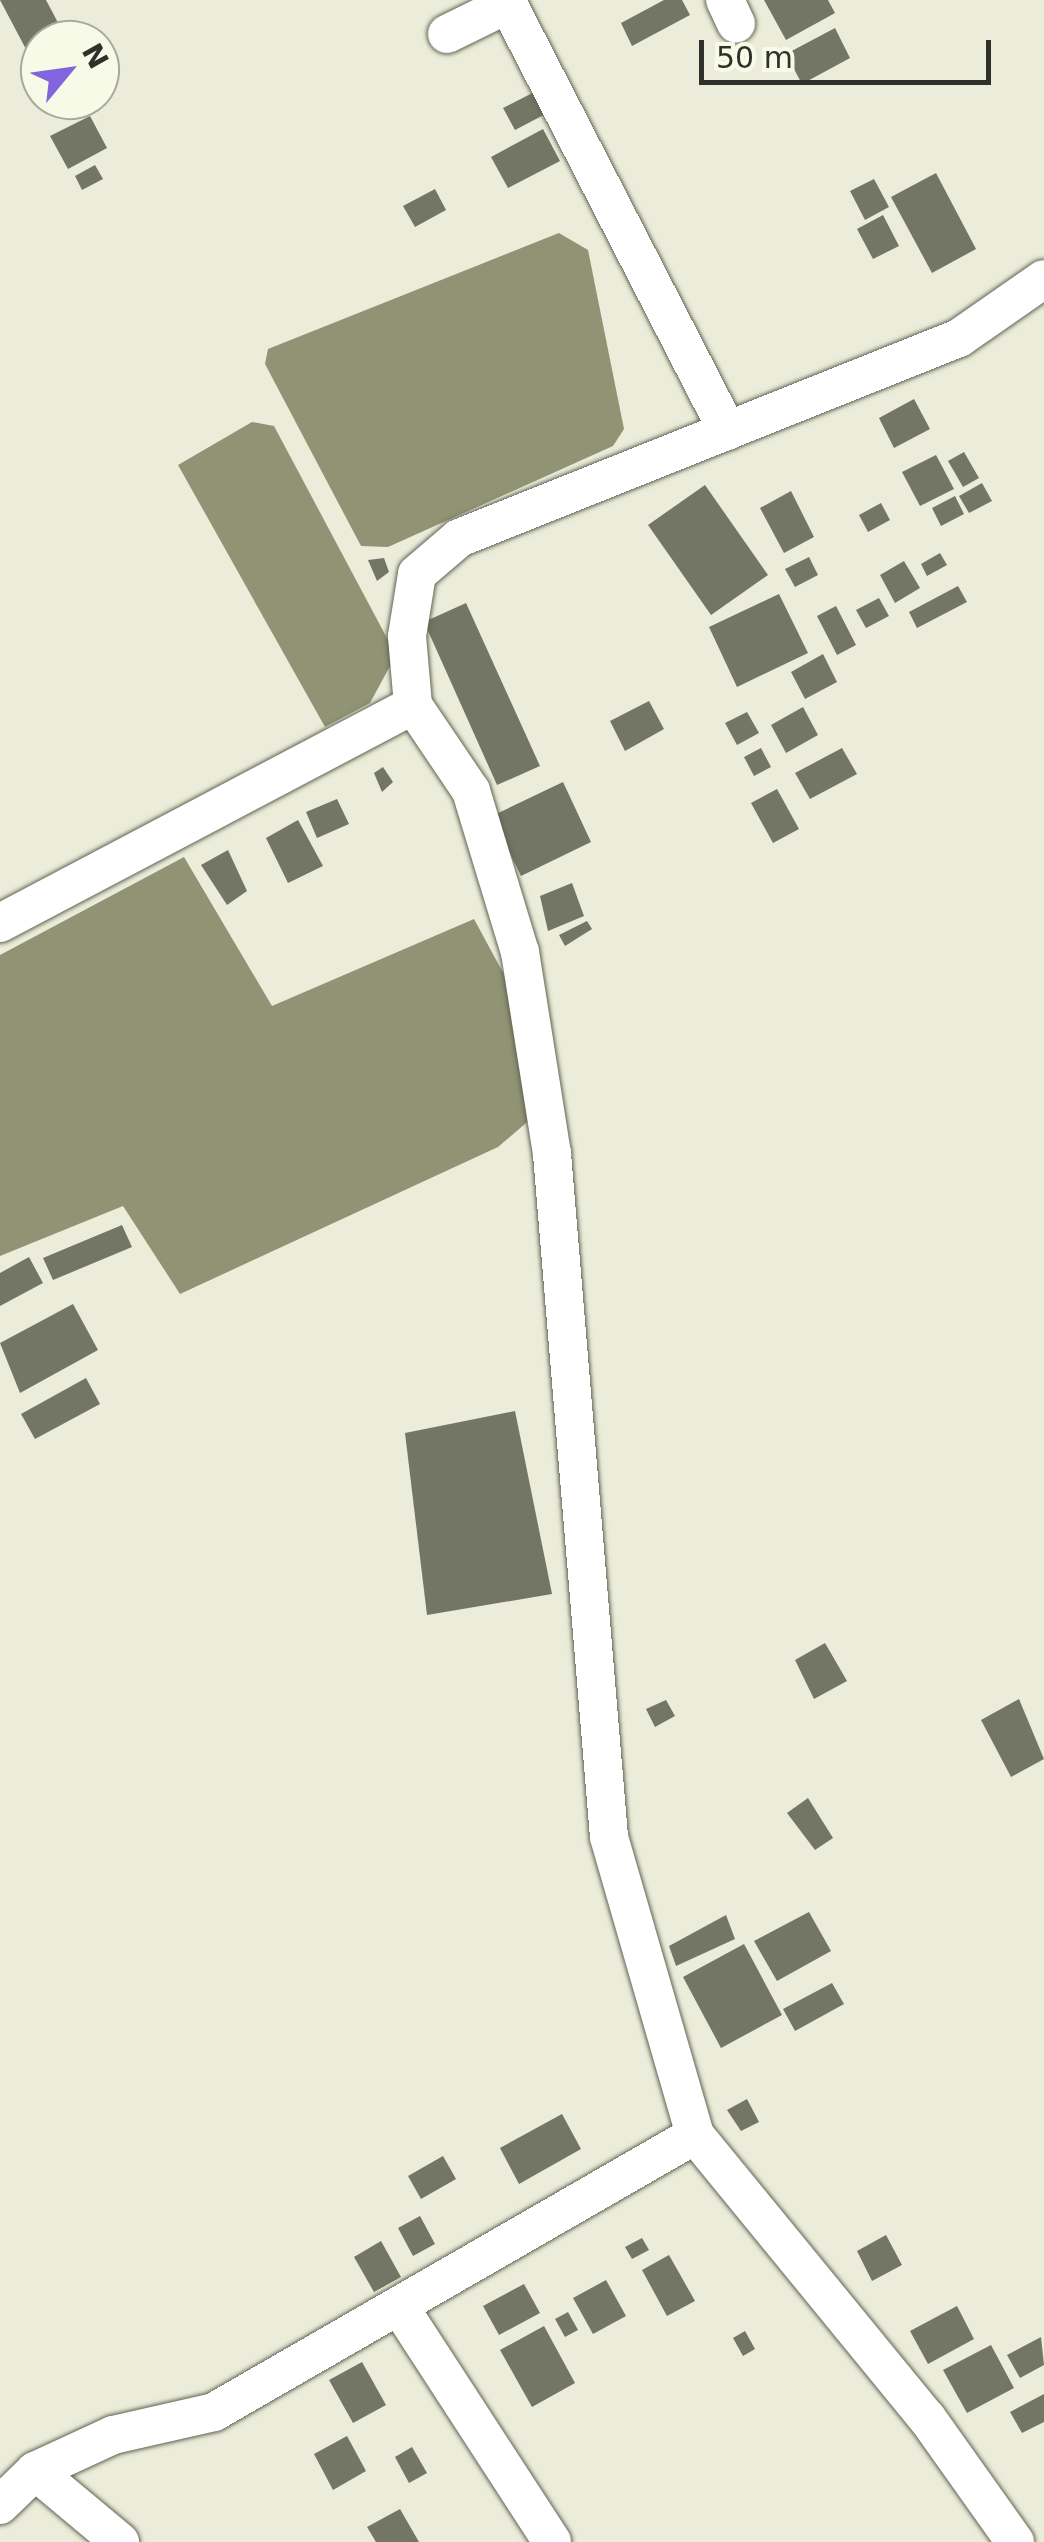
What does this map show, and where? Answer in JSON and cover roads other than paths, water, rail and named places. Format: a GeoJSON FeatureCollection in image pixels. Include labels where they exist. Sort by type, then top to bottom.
{"type":"FeatureCollection","features":[{"type":"Feature","properties":{"kind":"street"},"geometry":{"type":"LineString","coordinates":[[448,34],[508,4],[728,431]]}},
{"type":"Feature","properties":{"kind":"street"},"geometry":{"type":"LineString","coordinates":[[1014,2542],[927,2418],[695,2135],[609,1837],[552,1154],[520,952],[471,791],[413,706],[407,636],[417,574],[459,538],[959,338],[1044,280]]}},
{"type":"Feature","properties":{"kind":"street"},"geometry":{"type":"LineString","coordinates":[[0,924],[413,706]]}},
{"type":"Feature","properties":{"kind":"street"},"geometry":{"type":"LineString","coordinates":[[0,2505],[35,2471],[114,2435],[214,2412],[695,2135]]}},
{"type":"Feature","properties":{"kind":"street"},"geometry":{"type":"LineString","coordinates":[[398,2306],[552,2542]]}},
{"type":"Feature","properties":{"kind":"street"},"geometry":{"type":"LineString","coordinates":[[35,2471],[120,2542]]}}]}
